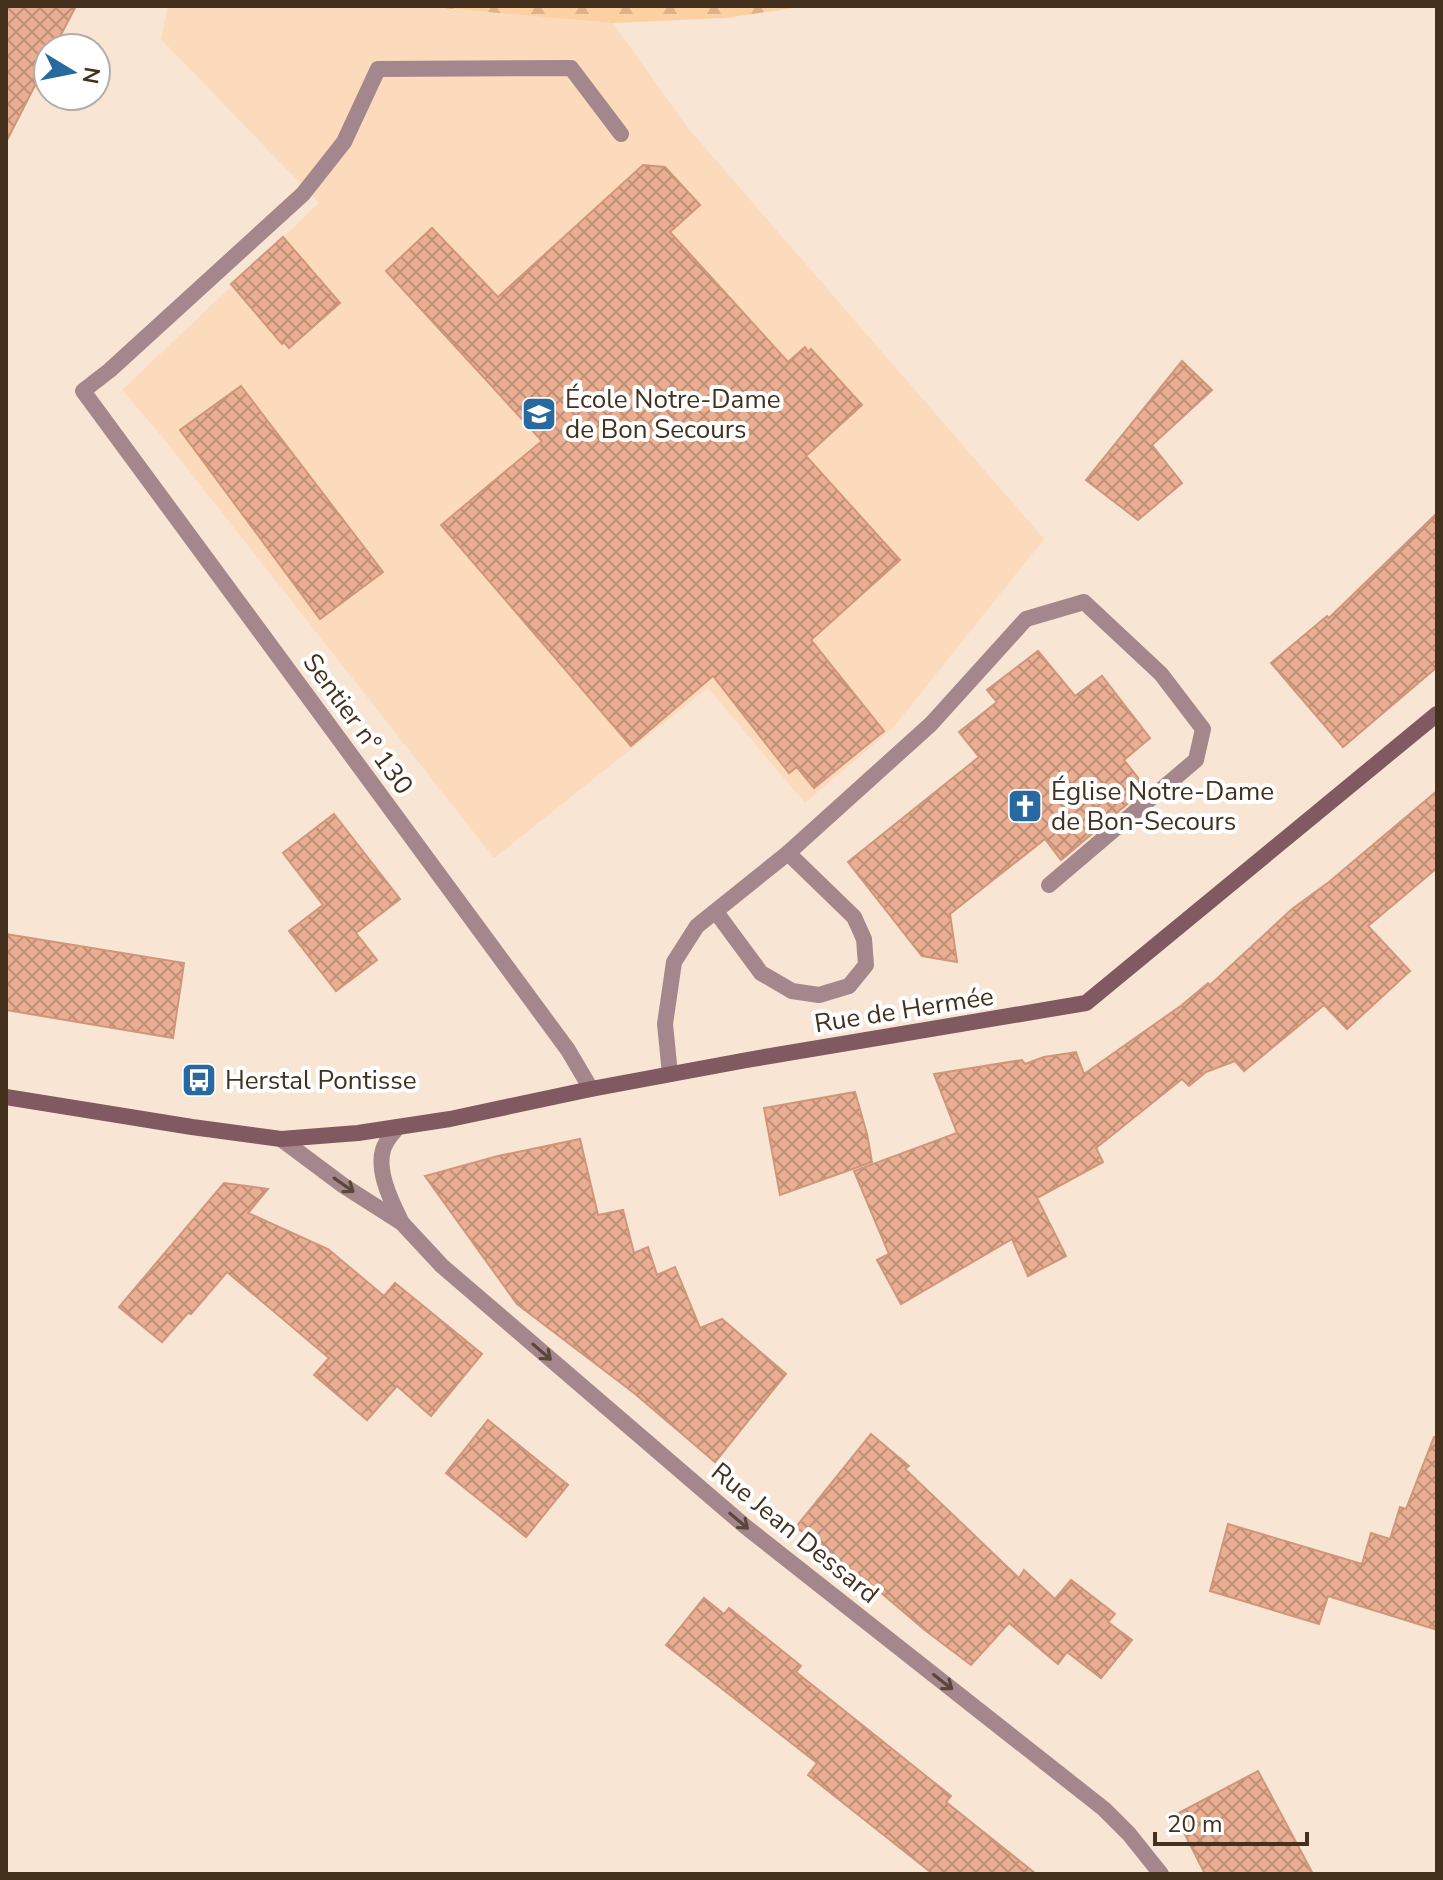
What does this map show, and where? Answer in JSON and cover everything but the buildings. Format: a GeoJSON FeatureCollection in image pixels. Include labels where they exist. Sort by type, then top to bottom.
{"type":"FeatureCollection","features":[{"type":"Feature","properties":{"kind":"street","name":"Sentier n° 130"},"geometry":{"type":"LineString","coordinates":[[591,1089],[568,1050],[83,391],[303,194],[344,142],[378,69],[571,68],[621,134]]}},
{"type":"Feature","properties":{"kind":"street"},"geometry":{"type":"LineString","coordinates":[[670,1074],[665,1024],[674,962],[697,926],[788,853],[931,724],[1026,619],[1084,602],[1161,674],[1203,729],[1196,760],[1049,885]]}},
{"type":"Feature","properties":{"kind":"street","name":"Rue de Hermée"},"geometry":{"type":"LineString","coordinates":[[6,1097],[281,1139],[358,1133],[450,1119],[670,1074],[1086,1003],[1437,714]]}},
{"type":"Feature","properties":{"kind":"street"},"geometry":{"type":"LineString","coordinates":[[716,912],[761,973],[792,991],[819,995],[849,986],[866,965],[864,939],[854,917],[788,853]]}},
{"type":"Feature","properties":{"kind":"street","name":"Rue Jean Dessard"},"geometry":{"type":"LineString","coordinates":[[398,1127],[384,1145],[382,1166],[387,1192],[402,1223]]}},
{"type":"Feature","properties":{"kind":"street","name":"Rue Jean Dessard"},"geometry":{"type":"LineString","coordinates":[[281,1139],[344,1186],[402,1223],[442,1266],[746,1527],[1104,1809],[1161,1874]]}},
{"type":"Feature","properties":{"kind":"shaded area","name":"École Notre-Dame de Bon Secours"},"geometry":{"type":"Polygon","coordinates":[[[168,6],[420,6],[613,23],[687,127],[1044,539],[893,728],[805,803],[708,688],[494,858],[122,390],[319,203],[161,39],[168,6]]]}},
{"type":"Feature","properties":{"kind":"green space"},"geometry":{"type":"Polygon","coordinates":[[[420,6],[807,6],[725,18],[613,23],[420,6]]]}},
{"type":"Feature","properties":{"kind":"place","name":"École Notre-Dame de Bon Secours"},"geometry":{"type":"Point","coordinates":[539,414]}},
{"type":"Feature","properties":{"kind":"place","name":"Église Notre-Dame de Bon-Secours"},"geometry":{"type":"Point","coordinates":[1025,806]}},
{"type":"Feature","properties":{"kind":"place","name":"Herstal Pontisse"},"geometry":{"type":"Point","coordinates":[199,1080]}}]}
